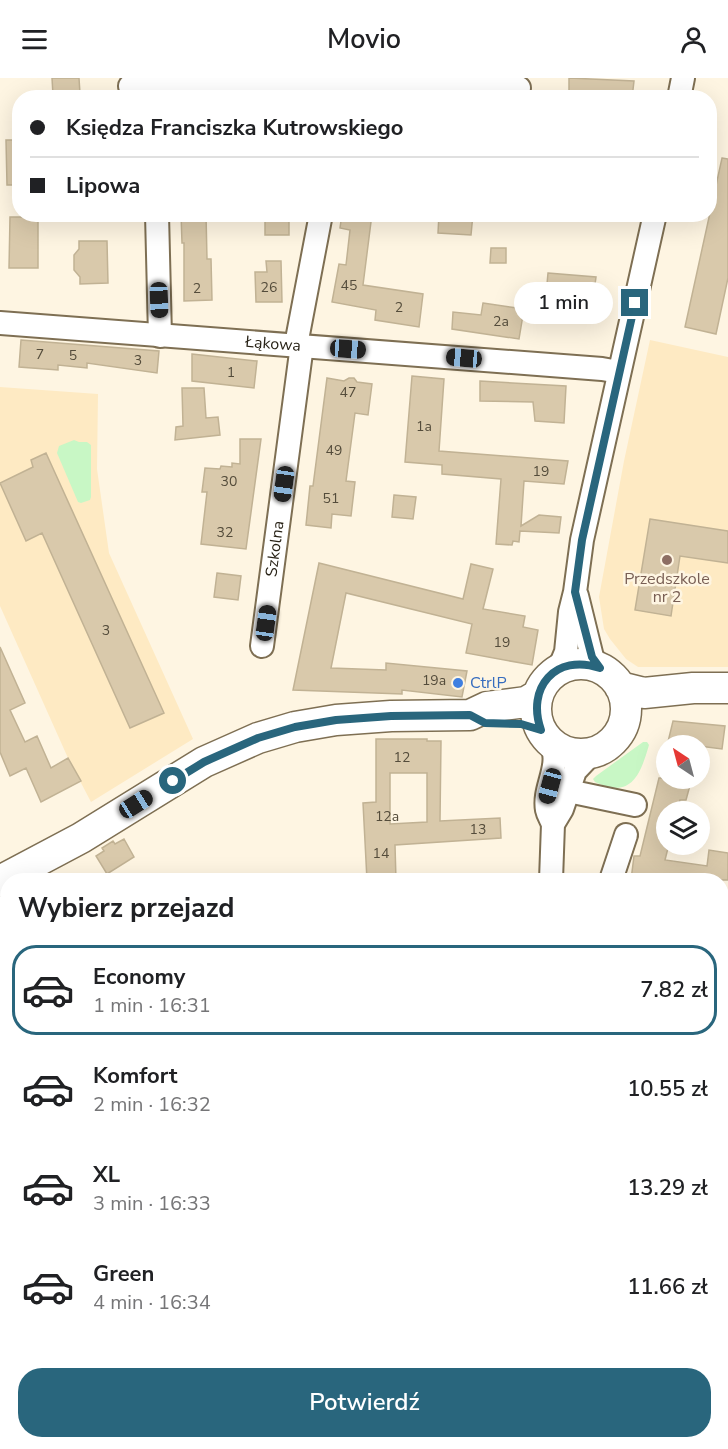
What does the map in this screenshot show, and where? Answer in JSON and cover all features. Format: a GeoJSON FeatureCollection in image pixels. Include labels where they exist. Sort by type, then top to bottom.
{"type":"FeatureCollection","features":[{"type":"Feature","properties":{"kind":"main road"},"geometry":{"type":"LineString","coordinates":[[547,737],[536,717],[536,704],[545,682],[559,669],[580,664],[644,693],[693,688],[728,688]]}},
{"type":"Feature","properties":{"kind":"main road"},"geometry":{"type":"LineString","coordinates":[[470,715],[485,723],[521,724],[572,753],[594,752],[613,741],[624,722],[624,699],[610,678]]}},
{"type":"Feature","properties":{"kind":"main road"},"geometry":{"type":"LineString","coordinates":[[17,873],[81,838],[204,762],[258,738],[295,727],[336,720],[391,716],[470,715],[487,707],[526,702],[538,695]]}},
{"type":"Feature","properties":{"kind":"main road"},"geometry":{"type":"LineString","coordinates":[[624,722],[653,711],[704,703],[728,702]]}},
{"type":"Feature","properties":{"kind":"street"},"geometry":{"type":"LineString","coordinates":[[136,87],[519,88]]}},
{"type":"Feature","properties":{"kind":"street"},"geometry":{"type":"LineString","coordinates":[[157,222],[160,336]]}},
{"type":"Feature","properties":{"kind":"street","name":"Szkolna"},"geometry":{"type":"LineString","coordinates":[[262,646],[299,345],[320,222]]}},
{"type":"Feature","properties":{"kind":"street"},"geometry":{"type":"LineString","coordinates":[[559,669],[566,652],[582,540],[653,222]]}},
{"type":"Feature","properties":{"kind":"street","name":"Łąkowa"},"geometry":{"type":"LineString","coordinates":[[0,323],[619,372]]}},
{"type":"Feature","properties":{"kind":"street"},"geometry":{"type":"LineString","coordinates":[[575,592],[592,657],[610,678]]}},
{"type":"Feature","properties":{"kind":"street"},"geometry":{"type":"LineString","coordinates":[[547,737],[556,753],[547,800],[553,824],[551,873]]}},
{"type":"Feature","properties":{"kind":"street"},"geometry":{"type":"LineString","coordinates":[[553,824],[562,808],[575,771],[594,752]]}},
{"type":"Feature","properties":{"kind":"street"},"geometry":{"type":"LineString","coordinates":[[573,792],[635,805]]}},
{"type":"Feature","properties":{"kind":"street"},"geometry":{"type":"LineString","coordinates":[[613,873],[626,835]]}},
{"type":"Feature","properties":{"kind":"shaded area","name":"Przedszkole nr 2"},"geometry":{"type":"Polygon","coordinates":[[[650,340],[728,357],[728,667],[638,667],[626,659],[604,629],[599,597],[624,461],[650,340]]]}},
{"type":"Feature","properties":{"kind":"shaded area"},"geometry":{"type":"Polygon","coordinates":[[[0,387],[98,394],[97,469],[109,553],[193,739],[91,802],[68,758],[0,606],[0,387]]]}},
{"type":"Feature","properties":{"kind":"green space"},"geometry":{"type":"Polygon","coordinates":[[[74,440],[91,445],[91,497],[90,500],[81,503],[78,502],[57,453],[59,446],[74,440]]]}},
{"type":"Feature","properties":{"kind":"green space"},"geometry":{"type":"Polygon","coordinates":[[[643,742],[649,745],[642,766],[632,782],[617,788],[595,782],[593,779],[596,776],[643,742]]]}},
{"type":"Feature","properties":{"kind":"building"},"geometry":{"type":"Polygon","coordinates":[[[52,78],[79,78],[80,90],[53,90],[52,78]]]}},
{"type":"Feature","properties":{"kind":"building"},"geometry":{"type":"Polygon","coordinates":[[[569,78],[634,81],[633,90],[569,90],[569,78]]]}},
{"type":"Feature","properties":{"kind":"building"},"geometry":{"type":"Polygon","coordinates":[[[6,140],[12,140],[12,185],[7,185],[6,140]]]}},
{"type":"Feature","properties":{"kind":"building"},"geometry":{"type":"Polygon","coordinates":[[[722,158],[728,159],[728,278],[716,334],[685,327],[708,222],[717,222],[717,181],[722,158]]]}},
{"type":"Feature","properties":{"kind":"building"},"geometry":{"type":"Polygon","coordinates":[[[10,217],[12,217],[12,222],[38,222],[38,268],[9,268],[10,217]]]}},
{"type":"Feature","properties":{"kind":"building"},"geometry":{"type":"Polygon","coordinates":[[[181,222],[206,222],[207,259],[211,259],[212,300],[184,301],[184,243],[182,243],[181,222]]]}},
{"type":"Feature","properties":{"kind":"building"},"geometry":{"type":"Polygon","coordinates":[[[265,222],[289,222],[289,235],[265,235],[265,222]]]}},
{"type":"Feature","properties":{"kind":"building"},"geometry":{"type":"Polygon","coordinates":[[[341,222],[371,222],[363,285],[423,294],[419,327],[375,320],[376,310],[332,302],[339,264],[346,265],[350,230],[340,228],[341,222]]]}},
{"type":"Feature","properties":{"kind":"building"},"geometry":{"type":"Polygon","coordinates":[[[439,222],[472,222],[471,235],[438,233],[439,222]]]}},
{"type":"Feature","properties":{"kind":"building"},"geometry":{"type":"Polygon","coordinates":[[[79,241],[107,241],[108,283],[80,284],[80,277],[74,270],[74,255],[79,249],[79,241]]]}},
{"type":"Feature","properties":{"kind":"building"},"geometry":{"type":"Polygon","coordinates":[[[491,248],[506,248],[506,263],[490,263],[491,248]]]}},
{"type":"Feature","properties":{"kind":"building"},"geometry":{"type":"Polygon","coordinates":[[[266,261],[281,261],[282,302],[256,302],[255,272],[267,272],[266,261]]]}},
{"type":"Feature","properties":{"kind":"building"},"geometry":{"type":"Polygon","coordinates":[[[548,273],[596,277],[593,300],[546,295],[548,273]]]}},
{"type":"Feature","properties":{"kind":"building"},"geometry":{"type":"Polygon","coordinates":[[[483,303],[524,309],[519,339],[452,329],[453,312],[481,315],[483,303]]]}},
{"type":"Feature","properties":{"kind":"building"},"geometry":{"type":"Polygon","coordinates":[[[21,340],[159,351],[157,373],[87,363],[87,368],[58,365],[58,370],[19,367],[21,340]]]}},
{"type":"Feature","properties":{"kind":"building"},"geometry":{"type":"Polygon","coordinates":[[[192,354],[257,361],[254,388],[192,381],[192,354]]]}},
{"type":"Feature","properties":{"kind":"building"},"geometry":{"type":"Polygon","coordinates":[[[412,376],[444,379],[439,451],[568,461],[564,484],[524,481],[521,526],[539,515],[561,517],[559,533],[520,531],[519,542],[513,541],[512,545],[496,544],[501,479],[442,474],[442,465],[405,462],[412,376]]]}},
{"type":"Feature","properties":{"kind":"building"},"geometry":{"type":"Polygon","coordinates":[[[327,378],[344,381],[354,378],[357,382],[372,384],[368,415],[355,413],[346,481],[355,482],[351,516],[332,514],[331,528],[306,525],[327,378]]]}},
{"type":"Feature","properties":{"kind":"building"},"geometry":{"type":"Polygon","coordinates":[[[480,381],[566,386],[564,423],[535,421],[533,402],[480,401],[480,381]]]}},
{"type":"Feature","properties":{"kind":"building"},"geometry":{"type":"Polygon","coordinates":[[[182,388],[204,388],[206,418],[218,417],[220,435],[175,440],[176,427],[183,426],[182,388]]]}},
{"type":"Feature","properties":{"kind":"building"},"geometry":{"type":"Polygon","coordinates":[[[240,439],[261,439],[246,549],[201,544],[207,492],[202,492],[205,468],[220,469],[221,466],[232,467],[232,463],[240,464],[240,439]]]}},
{"type":"Feature","properties":{"kind":"building"},"geometry":{"type":"Polygon","coordinates":[[[46,453],[164,713],[130,728],[42,533],[26,541],[0,483],[33,467],[31,460],[46,453]]]}},
{"type":"Feature","properties":{"kind":"building"},"geometry":{"type":"Polygon","coordinates":[[[394,495],[416,497],[413,519],[392,517],[394,495]]]}},
{"type":"Feature","properties":{"kind":"building"},"geometry":{"type":"Polygon","coordinates":[[[650,519],[728,531],[728,563],[680,556],[671,616],[635,610],[650,519]]]}},
{"type":"Feature","properties":{"kind":"building"},"geometry":{"type":"Polygon","coordinates":[[[319,563],[463,599],[471,564],[493,569],[483,609],[525,616],[523,627],[538,630],[532,665],[466,653],[472,624],[346,593],[331,668],[386,670],[386,663],[467,671],[462,697],[402,690],[402,694],[293,690],[319,563]]]}},
{"type":"Feature","properties":{"kind":"building"},"geometry":{"type":"Polygon","coordinates":[[[217,573],[241,576],[238,600],[214,597],[217,573]]]}},
{"type":"Feature","properties":{"kind":"building"},"geometry":{"type":"Polygon","coordinates":[[[0,647],[25,703],[10,710],[25,742],[37,736],[51,768],[68,758],[81,781],[41,802],[26,768],[10,776],[0,752],[0,647]]]}},
{"type":"Feature","properties":{"kind":"building"},"geometry":{"type":"Polygon","coordinates":[[[673,721],[725,726],[722,749],[710,747],[710,735],[670,735],[673,721]]]}},
{"type":"Feature","properties":{"kind":"building"},"geometry":{"type":"Polygon","coordinates":[[[376,739],[441,741],[440,821],[500,818],[501,838],[395,845],[396,873],[367,873],[363,803],[376,802],[376,739]],[[390,773],[390,824],[427,822],[427,773],[390,773]]]}},
{"type":"Feature","properties":{"kind":"building"},"geometry":{"type":"Polygon","coordinates":[[[656,789],[689,789],[686,800],[656,801],[656,855],[666,855],[665,860],[707,866],[710,850],[728,853],[728,873],[632,873],[634,856],[640,856],[656,789]]]}},
{"type":"Feature","properties":{"kind":"building"},"geometry":{"type":"Polygon","coordinates":[[[124,839],[134,857],[106,873],[96,856],[104,851],[102,848],[113,841],[115,844],[124,839]]]}},
{"type":"Feature","properties":{"kind":"place","name":"Przedszkole nr 2"},"geometry":{"type":"Point","coordinates":[667,560]}},
{"type":"Feature","properties":{"kind":"place","name":"CtrlP"},"geometry":{"type":"Point","coordinates":[458,683]}},
{"type":"Feature","properties":{"kind":"route"},"geometry":{"type":"LineString","coordinates":[[173,781],[204,762],[258,738],[295,727],[336,720],[391,716],[470,715],[485,723],[521,724],[541,730],[536,717],[536,704],[541,688],[551,675],[569,665],[580,664],[600,668],[592,657],[575,592],[577,571],[635,303]]}}]}
